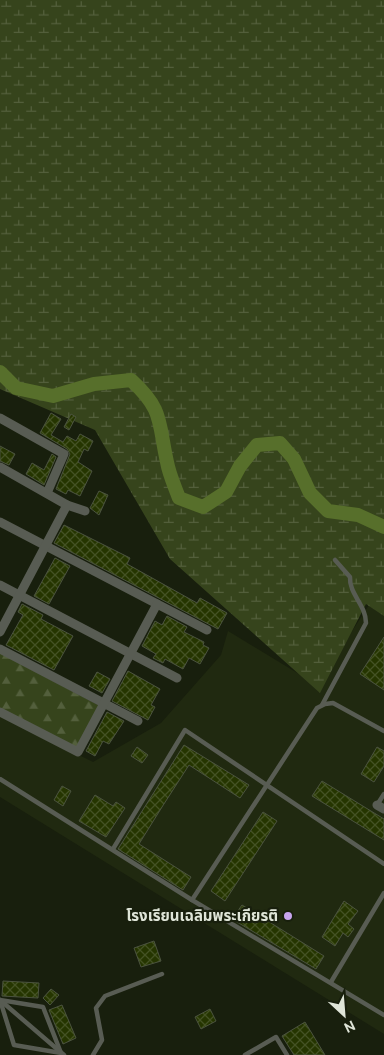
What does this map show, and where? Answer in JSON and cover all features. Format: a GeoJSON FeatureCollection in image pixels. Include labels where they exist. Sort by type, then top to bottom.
{"type":"FeatureCollection","features":[{"type":"Feature","properties":{"kind":"street"},"geometry":{"type":"LineString","coordinates":[[0,418],[64,454],[47,493]]}},
{"type":"Feature","properties":{"kind":"street"},"geometry":{"type":"LineString","coordinates":[[0,467],[85,512]]}},
{"type":"Feature","properties":{"kind":"street"},"geometry":{"type":"LineString","coordinates":[[0,632],[67,504]]}},
{"type":"Feature","properties":{"kind":"street"},"geometry":{"type":"LineString","coordinates":[[0,522],[207,630]]}},
{"type":"Feature","properties":{"kind":"street"},"geometry":{"type":"LineString","coordinates":[[0,586],[177,678]]}},
{"type":"Feature","properties":{"kind":"street"},"geometry":{"type":"LineString","coordinates":[[0,712],[78,752],[157,604]]}},
{"type":"Feature","properties":{"kind":"street"},"geometry":{"type":"LineString","coordinates":[[0,649],[138,722]]}},
{"type":"Feature","properties":{"kind":"lane"},"geometry":{"type":"LineString","coordinates":[[321,706],[366,623],[366,616],[359,598],[350,585],[350,577],[335,560]]}},
{"type":"Feature","properties":{"kind":"lane"},"geometry":{"type":"LineString","coordinates":[[192,900],[317,708],[333,703],[384,731]]}},
{"type":"Feature","properties":{"kind":"lane"},"geometry":{"type":"LineString","coordinates":[[113,849],[186,730],[384,864]]}},
{"type":"Feature","properties":{"kind":"lane"},"geometry":{"type":"LineString","coordinates":[[0,778],[192,900],[384,1015]]}},
{"type":"Feature","properties":{"kind":"lane"},"geometry":{"type":"LineString","coordinates":[[380,807],[384,794]]}},
{"type":"Feature","properties":{"kind":"lane"},"geometry":{"type":"LineString","coordinates":[[331,982],[384,893]]}},
{"type":"Feature","properties":{"kind":"lane"},"geometry":{"type":"LineString","coordinates":[[93,1055],[102,1040],[96,1008],[105,996],[162,974]]}},
{"type":"Feature","properties":{"kind":"lane"},"geometry":{"type":"LineString","coordinates":[[0,1000],[63,1054]]}},
{"type":"Feature","properties":{"kind":"lane"},"geometry":{"type":"LineString","coordinates":[[0,1000],[43,1007],[63,1054]]}},
{"type":"Feature","properties":{"kind":"lane"},"geometry":{"type":"LineString","coordinates":[[0,1000],[14,1045],[63,1054]]}},
{"type":"Feature","properties":{"kind":"lane"},"geometry":{"type":"LineString","coordinates":[[244,1055],[276,1036],[287,1055]]}},
{"type":"Feature","properties":{"kind":"shaded area","name":"โรงเรียนเฉลิมพระเกียรติ"},"geometry":{"type":"Polygon","coordinates":[[[371,602],[384,611],[384,1034],[0,797],[0,716],[93,762],[161,723],[221,655],[228,631],[317,685],[371,602]]]}},
{"type":"Feature","properties":{"kind":"green space"},"geometry":{"type":"Polygon","coordinates":[[[0,0],[384,0],[384,616],[366,604],[320,693],[170,559],[95,430],[0,389],[0,0]]]}},
{"type":"Feature","properties":{"kind":"green space"},"geometry":{"type":"Polygon","coordinates":[[[0,653],[100,706],[77,748],[0,708],[0,653]]]}},
{"type":"Feature","properties":{"kind":"building"},"geometry":{"type":"Polygon","coordinates":[[[51,413],[61,419],[51,435],[63,442],[67,436],[76,441],[80,434],[93,441],[88,451],[84,449],[78,462],[92,471],[80,496],[68,490],[66,494],[56,489],[70,454],[67,449],[40,433],[51,413]]]}},
{"type":"Feature","properties":{"kind":"building"},"geometry":{"type":"Polygon","coordinates":[[[71,414],[76,417],[69,430],[64,427],[71,414]]]}},
{"type":"Feature","properties":{"kind":"building"},"geometry":{"type":"Polygon","coordinates":[[[0,446],[15,454],[9,465],[0,461],[0,446]]]}},
{"type":"Feature","properties":{"kind":"building"},"geometry":{"type":"Polygon","coordinates":[[[52,454],[56,457],[44,485],[26,474],[32,463],[44,470],[52,454]]]}},
{"type":"Feature","properties":{"kind":"building"},"geometry":{"type":"Polygon","coordinates":[[[99,491],[108,495],[99,515],[90,508],[99,491]]]}},
{"type":"Feature","properties":{"kind":"building"},"geometry":{"type":"Polygon","coordinates":[[[64,525],[130,558],[127,564],[197,603],[200,598],[227,613],[218,629],[54,543],[64,525]]]}},
{"type":"Feature","properties":{"kind":"building"},"geometry":{"type":"Polygon","coordinates":[[[55,558],[70,566],[49,604],[34,596],[55,558]]]}},
{"type":"Feature","properties":{"kind":"building"},"geometry":{"type":"Polygon","coordinates":[[[22,604],[43,615],[41,619],[73,636],[54,670],[6,645],[23,615],[18,612],[22,604]]]}},
{"type":"Feature","properties":{"kind":"building"},"geometry":{"type":"Polygon","coordinates":[[[167,616],[187,627],[184,632],[204,642],[203,645],[209,648],[200,664],[189,658],[183,669],[165,659],[163,663],[153,658],[156,654],[142,646],[155,621],[162,625],[167,616]]]}},
{"type":"Feature","properties":{"kind":"building"},"geometry":{"type":"Polygon","coordinates":[[[384,637],[384,690],[360,674],[384,637]]]}},
{"type":"Feature","properties":{"kind":"building"},"geometry":{"type":"Polygon","coordinates":[[[128,671],[160,689],[151,705],[155,707],[148,720],[112,701],[128,671]]]}},
{"type":"Feature","properties":{"kind":"building"},"geometry":{"type":"Polygon","coordinates":[[[97,672],[110,679],[102,693],[89,686],[97,672]]]}},
{"type":"Feature","properties":{"kind":"building"},"geometry":{"type":"Polygon","coordinates":[[[107,712],[124,721],[109,744],[103,741],[95,756],[86,751],[107,712]]]}},
{"type":"Feature","properties":{"kind":"building"},"geometry":{"type":"Polygon","coordinates":[[[184,745],[249,785],[240,798],[189,765],[162,807],[139,844],[191,877],[183,890],[118,849],[184,745]]]}},
{"type":"Feature","properties":{"kind":"building"},"geometry":{"type":"Polygon","coordinates":[[[137,747],[148,755],[142,763],[131,756],[137,747]]]}},
{"type":"Feature","properties":{"kind":"building"},"geometry":{"type":"Polygon","coordinates":[[[377,747],[384,751],[384,766],[374,782],[361,774],[377,747]]]}},
{"type":"Feature","properties":{"kind":"building"},"geometry":{"type":"Polygon","coordinates":[[[322,781],[384,819],[384,840],[312,796],[322,781]]]}},
{"type":"Feature","properties":{"kind":"building"},"geometry":{"type":"Polygon","coordinates":[[[62,786],[71,791],[63,806],[54,800],[62,786]]]}},
{"type":"Feature","properties":{"kind":"building"},"geometry":{"type":"Polygon","coordinates":[[[95,795],[113,806],[116,802],[125,808],[106,837],[79,821],[95,795]]]}},
{"type":"Feature","properties":{"kind":"building"},"geometry":{"type":"Polygon","coordinates":[[[263,812],[277,821],[225,901],[211,891],[263,812]]]}},
{"type":"Feature","properties":{"kind":"building"},"geometry":{"type":"Polygon","coordinates":[[[344,901],[358,911],[348,924],[354,929],[348,937],[343,933],[335,946],[322,937],[344,901]]]}},
{"type":"Feature","properties":{"kind":"building"},"geometry":{"type":"Polygon","coordinates":[[[242,905],[324,956],[316,969],[232,919],[242,905]]]}},
{"type":"Feature","properties":{"kind":"building"},"geometry":{"type":"Polygon","coordinates":[[[154,941],[161,961],[141,967],[134,948],[154,941]]]}},
{"type":"Feature","properties":{"kind":"building"},"geometry":{"type":"Polygon","coordinates":[[[3,981],[39,983],[38,998],[2,996],[3,981]]]}},
{"type":"Feature","properties":{"kind":"building"},"geometry":{"type":"Polygon","coordinates":[[[51,989],[59,995],[50,1005],[43,998],[51,989]]]}},
{"type":"Feature","properties":{"kind":"building"},"geometry":{"type":"Polygon","coordinates":[[[62,1005],[76,1038],[63,1044],[49,1010],[62,1005]]]}},
{"type":"Feature","properties":{"kind":"building"},"geometry":{"type":"Polygon","coordinates":[[[210,1009],[216,1021],[201,1029],[195,1017],[210,1009]]]}},
{"type":"Feature","properties":{"kind":"building"},"geometry":{"type":"Polygon","coordinates":[[[305,1022],[325,1055],[294,1055],[282,1036],[305,1022]]]}},
{"type":"Feature","properties":{"kind":"waterway"},"geometry":{"type":"LineString","coordinates":[[0,372],[16,388],[53,396],[94,384],[131,380],[142,390],[155,409],[169,471],[179,498],[203,507],[226,492],[240,466],[257,445],[280,443],[294,459],[310,493],[328,511],[358,515],[384,527]]}},
{"type":"Feature","properties":{"kind":"place","name":"โรงเรียนเฉลิมพระเกียรติ"},"geometry":{"type":"Point","coordinates":[288,916]}}]}
